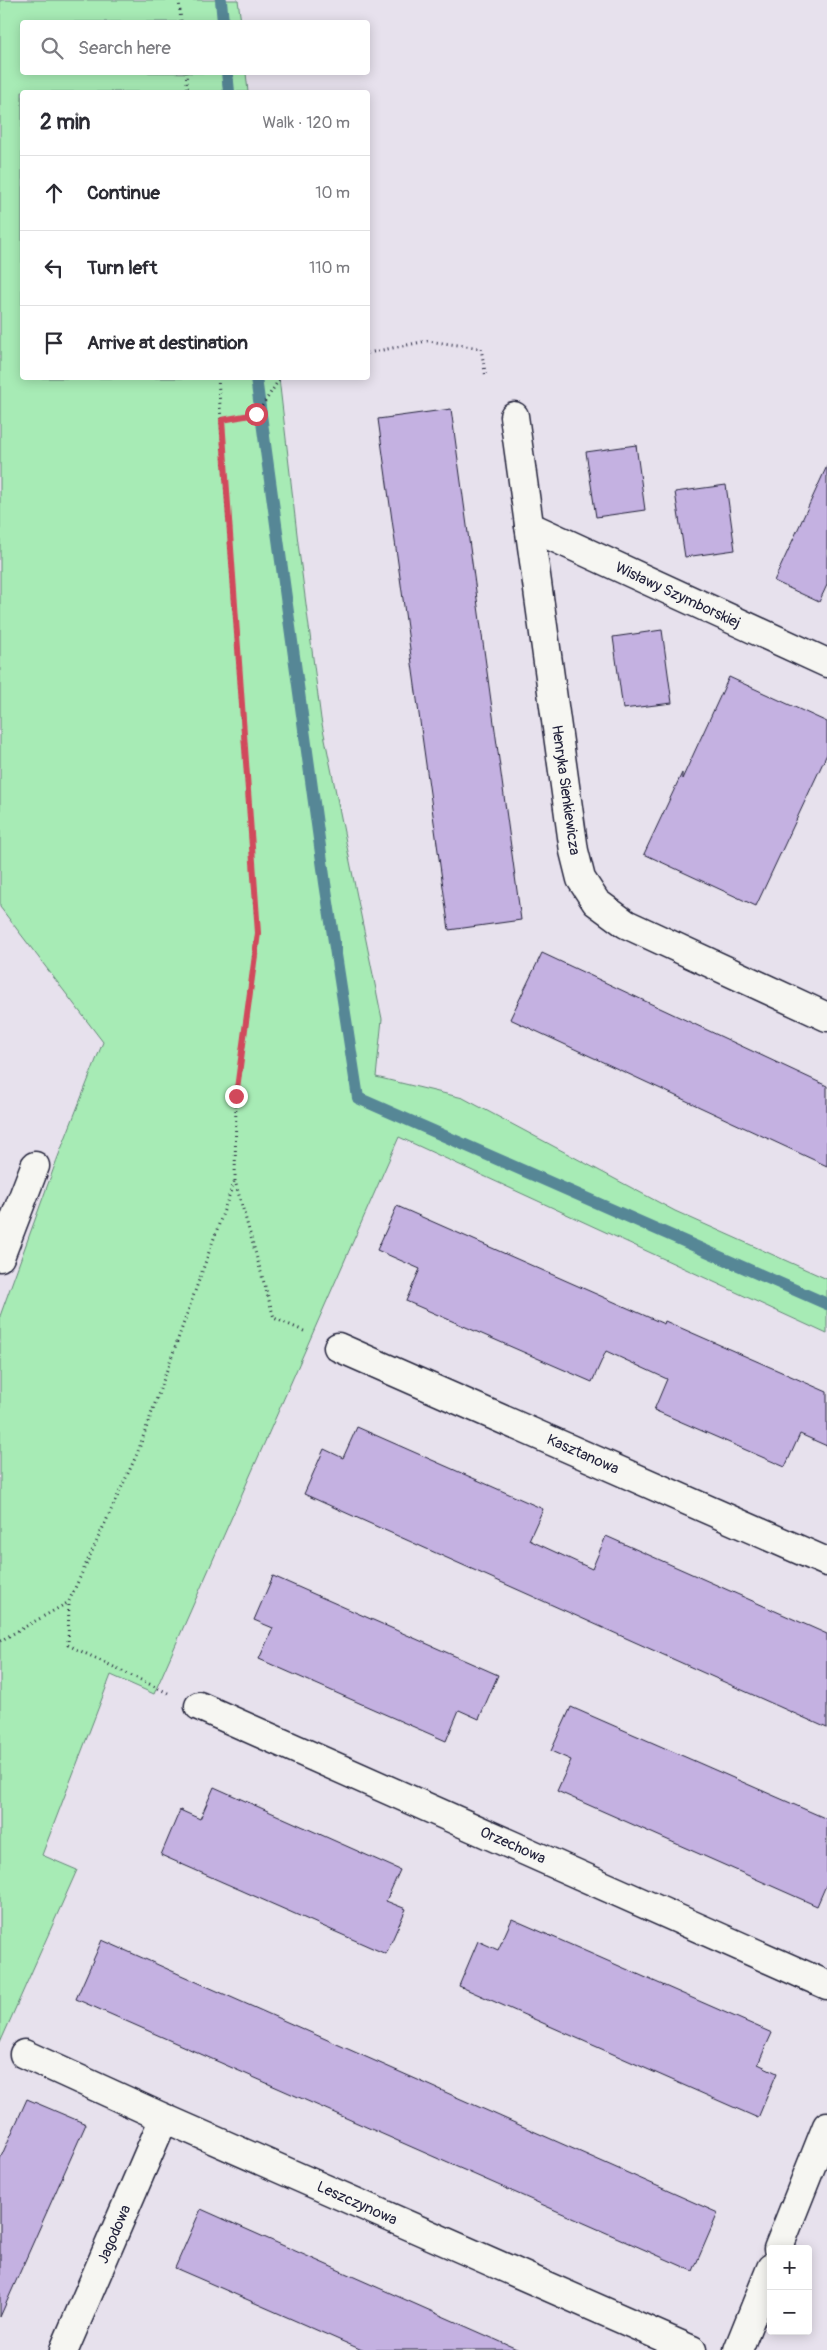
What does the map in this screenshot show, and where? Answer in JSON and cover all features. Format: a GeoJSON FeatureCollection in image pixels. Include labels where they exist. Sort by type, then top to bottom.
{"type":"FeatureCollection","features":[{"type":"Feature","properties":{"kind":"street","name":"Henryka Sienkiewicza"},"geometry":{"type":"LineString","coordinates":[[514,416],[574,851],[581,879],[596,902],[626,924],[827,1017]]}},
{"type":"Feature","properties":{"kind":"street","name":"Wisławy Szymborskiej"},"geometry":{"type":"LineString","coordinates":[[529,526],[827,663]]}},
{"type":"Feature","properties":{"kind":"street"},"geometry":{"type":"LineString","coordinates":[[0,1257],[35,1166]]}},
{"type":"Feature","properties":{"kind":"street","name":"Kasztanowa"},"geometry":{"type":"LineString","coordinates":[[338,1347],[827,1562]]}},
{"type":"Feature","properties":{"kind":"street","name":"Orzechowa"},"geometry":{"type":"LineString","coordinates":[[199,1706],[827,1985]]}},
{"type":"Feature","properties":{"kind":"street","name":"Leszczynowa"},"geometry":{"type":"LineString","coordinates":[[24,2054],[164,2118],[692,2350]]}},
{"type":"Feature","properties":{"kind":"street","name":"Jagodowa"},"geometry":{"type":"LineString","coordinates":[[64,2350],[164,2118]]}},
{"type":"Feature","properties":{"kind":"street"},"geometry":{"type":"LineString","coordinates":[[780,2245],[827,2126]]}},
{"type":"Feature","properties":{"kind":"street"},"geometry":{"type":"LineString","coordinates":[[738,2350],[767,2278]]}},
{"type":"Feature","properties":{"kind":"path"},"geometry":{"type":"LineString","coordinates":[[179,0],[181,20]]}},
{"type":"Feature","properties":{"kind":"path"},"geometry":{"type":"LineString","coordinates":[[186,75],[188,90]]}},
{"type":"Feature","properties":{"kind":"path"},"geometry":{"type":"LineString","coordinates":[[370,353],[427,341],[481,348],[486,378]]}},
{"type":"Feature","properties":{"kind":"path"},"geometry":{"type":"LineString","coordinates":[[218,380],[258,933],[236,1096],[235,1181],[274,1318],[309,1334]]}},
{"type":"Feature","properties":{"kind":"path"},"geometry":{"type":"LineString","coordinates":[[222,420],[256,414],[279,380]]}},
{"type":"Feature","properties":{"kind":"path"},"geometry":{"type":"LineString","coordinates":[[168,1693],[68,1645],[69,1602],[137,1454],[235,1181]]}},
{"type":"Feature","properties":{"kind":"path"},"geometry":{"type":"LineString","coordinates":[[0,1641],[69,1602]]}},
{"type":"Feature","properties":{"kind":"green space"},"geometry":{"type":"Polygon","coordinates":[[[0,0],[238,0],[241,20],[20,20],[20,75],[246,75],[248,90],[20,90],[20,380],[279,380],[321,719],[382,1019],[376,1077],[463,1098],[675,1211],[827,1279],[827,1334],[399,1137],[154,1694],[111,1675],[42,1855],[77,1870],[0,2043],[0,1316],[56,1162],[103,1042],[0,907],[0,0]]]}},
{"type":"Feature","properties":{"kind":"building"},"geometry":{"type":"Polygon","coordinates":[[[451,409],[521,920],[449,930],[378,419],[451,409]]]}},
{"type":"Feature","properties":{"kind":"building"},"geometry":{"type":"Polygon","coordinates":[[[636,445],[645,510],[596,517],[586,452],[636,445]]]}},
{"type":"Feature","properties":{"kind":"building"},"geometry":{"type":"Polygon","coordinates":[[[827,466],[827,585],[819,602],[774,581],[827,466]]]}},
{"type":"Feature","properties":{"kind":"building"},"geometry":{"type":"Polygon","coordinates":[[[726,485],[735,550],[685,557],[675,492],[726,485]]]}},
{"type":"Feature","properties":{"kind":"building"},"geometry":{"type":"Polygon","coordinates":[[[662,630],[672,703],[623,709],[613,637],[662,630]]]}},
{"type":"Feature","properties":{"kind":"building"},"geometry":{"type":"Polygon","coordinates":[[[729,677],[827,722],[827,754],[756,906],[644,854],[682,773],[682,779],[729,677]]]}},
{"type":"Feature","properties":{"kind":"building"},"geometry":{"type":"Polygon","coordinates":[[[542,953],[827,1086],[827,1166],[510,1019],[542,953]]]}},
{"type":"Feature","properties":{"kind":"building"},"geometry":{"type":"Polygon","coordinates":[[[397,1206],[664,1324],[665,1321],[827,1392],[827,1446],[800,1434],[785,1467],[654,1410],[667,1379],[606,1351],[592,1382],[406,1301],[420,1269],[377,1250],[397,1206]]]}},
{"type":"Feature","properties":{"kind":"building"},"geometry":{"type":"Polygon","coordinates":[[[357,1427],[543,1509],[529,1540],[592,1569],[606,1536],[827,1634],[827,1728],[304,1494],[324,1449],[343,1458],[357,1427]]]}},
{"type":"Feature","properties":{"kind":"building"},"geometry":{"type":"Polygon","coordinates":[[[273,1576],[498,1675],[479,1719],[459,1710],[446,1741],[259,1659],[273,1628],[254,1620],[273,1576]]]}},
{"type":"Feature","properties":{"kind":"building"},"geometry":{"type":"Polygon","coordinates":[[[571,1707],[827,1819],[827,1883],[817,1906],[557,1791],[571,1760],[551,1751],[571,1707]]]}},
{"type":"Feature","properties":{"kind":"building"},"geometry":{"type":"Polygon","coordinates":[[[214,1787],[400,1870],[386,1901],[406,1909],[386,1954],[161,1855],[180,1810],[200,1819],[214,1787]]]}},
{"type":"Feature","properties":{"kind":"building"},"geometry":{"type":"Polygon","coordinates":[[[512,1919],[772,2033],[758,2064],[777,2073],[758,2118],[459,1986],[478,1941],[498,1950],[512,1919]]]}},
{"type":"Feature","properties":{"kind":"building"},"geometry":{"type":"Polygon","coordinates":[[[102,1940],[718,2213],[693,2271],[76,1999],[102,1940]]]}},
{"type":"Feature","properties":{"kind":"building"},"geometry":{"type":"Polygon","coordinates":[[[27,2099],[86,2124],[0,2317],[0,2159],[27,2099]]]}},
{"type":"Feature","properties":{"kind":"building"},"geometry":{"type":"Polygon","coordinates":[[[201,2209],[519,2350],[362,2350],[175,2268],[201,2209]]]}},
{"type":"Feature","properties":{"kind":"waterway"},"geometry":{"type":"LineString","coordinates":[[221,0],[223,20]]}},
{"type":"Feature","properties":{"kind":"waterway"},"geometry":{"type":"LineString","coordinates":[[227,75],[229,90]]}},
{"type":"Feature","properties":{"kind":"waterway"},"geometry":{"type":"LineString","coordinates":[[256,380],[325,883],[358,1098],[827,1304]]}},
{"type":"Feature","properties":{"kind":"route"},"geometry":{"type":"LineString","coordinates":[[236,1096],[258,933],[222,420],[256,414]]}}]}
